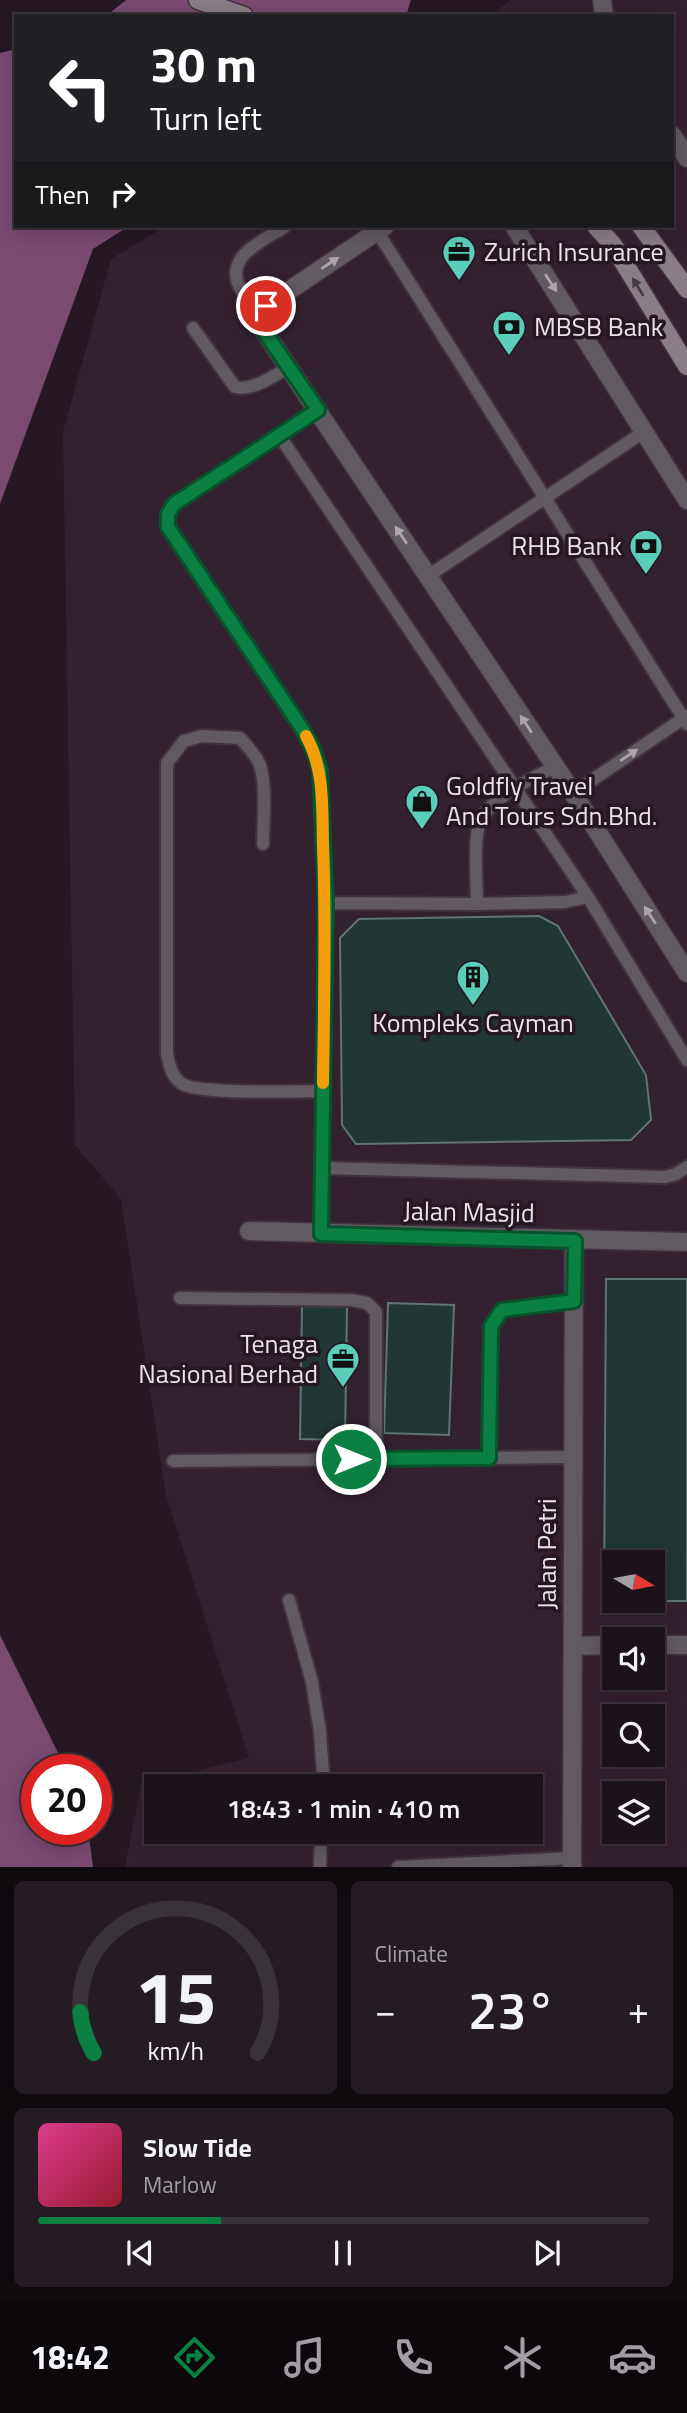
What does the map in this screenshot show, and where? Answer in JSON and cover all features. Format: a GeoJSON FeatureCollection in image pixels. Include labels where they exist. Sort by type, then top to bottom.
{"type":"FeatureCollection","features":[{"type":"Feature","properties":{"kind":"main road"},"geometry":{"type":"LineString","coordinates":[[198,0],[237,14]]}},
{"type":"Feature","properties":{"kind":"main road"},"geometry":{"type":"LineString","coordinates":[[598,228],[613,244],[687,366]]}},
{"type":"Feature","properties":{"kind":"main road"},"geometry":{"type":"LineString","coordinates":[[642,228],[687,289]]}},
{"type":"Feature","properties":{"kind":"street"},"geometry":{"type":"LineString","coordinates":[[674,138],[687,158]]}},
{"type":"Feature","properties":{"kind":"street"},"geometry":{"type":"LineString","coordinates":[[381,228],[266,306],[260,320],[266,334],[573,793],[687,973]]}},
{"type":"Feature","properties":{"kind":"street"},"geometry":{"type":"LineString","coordinates":[[515,228],[687,500]]}},
{"type":"Feature","properties":{"kind":"street","name":"Jalan Masjid"},"geometry":{"type":"LineString","coordinates":[[249,1231],[687,1242]]}},
{"type":"Feature","properties":{"kind":"street","name":"Jalan Petri"},"geometry":{"type":"LineString","coordinates":[[572,1863],[575,1241]]}},
{"type":"Feature","properties":{"kind":"street"},"geometry":{"type":"LineString","coordinates":[[573,1646],[602,1646]]}},
{"type":"Feature","properties":{"kind":"street"},"geometry":{"type":"LineString","coordinates":[[665,1646],[687,1646]]}},
{"type":"Feature","properties":{"kind":"lane"},"geometry":{"type":"LineString","coordinates":[[260,320],[238,283],[238,264],[245,252],[283,228]]}},
{"type":"Feature","properties":{"kind":"lane"},"geometry":{"type":"LineString","coordinates":[[381,228],[686,720],[573,793]]}},
{"type":"Feature","properties":{"kind":"lane"},"geometry":{"type":"LineString","coordinates":[[193,328],[235,387],[253,387],[289,367]]}},
{"type":"Feature","properties":{"kind":"lane"},"geometry":{"type":"LineString","coordinates":[[318,410],[174,504],[168,514],[168,527],[303,730],[320,770],[326,903],[321,1234]]}},
{"type":"Feature","properties":{"kind":"lane"},"geometry":{"type":"LineString","coordinates":[[428,576],[645,431]]}},
{"type":"Feature","properties":{"kind":"lane"},"geometry":{"type":"LineString","coordinates":[[279,435],[588,897],[687,1060]]}},
{"type":"Feature","properties":{"kind":"lane"},"geometry":{"type":"LineString","coordinates":[[263,844],[260,765],[251,751],[240,738],[202,736],[184,741],[167,763],[167,1055],[172,1074],[183,1085],[217,1090],[323,1091]]}},
{"type":"Feature","properties":{"kind":"lane"},"geometry":{"type":"LineString","coordinates":[[477,904],[480,821],[497,801],[554,766]]}},
{"type":"Feature","properties":{"kind":"lane"},"geometry":{"type":"LineString","coordinates":[[326,903],[565,902],[588,897]]}},
{"type":"Feature","properties":{"kind":"lane"},"geometry":{"type":"LineString","coordinates":[[323,1168],[665,1177],[687,1167]]}},
{"type":"Feature","properties":{"kind":"lane"},"geometry":{"type":"LineString","coordinates":[[180,1298],[351,1300],[367,1303],[376,1312],[376,1459]]}},
{"type":"Feature","properties":{"kind":"lane"},"geometry":{"type":"LineString","coordinates":[[489,1458],[491,1326],[502,1310],[574,1301]]}},
{"type":"Feature","properties":{"kind":"lane"},"geometry":{"type":"LineString","coordinates":[[173,1461],[574,1457]]}},
{"type":"Feature","properties":{"kind":"lane"},"geometry":{"type":"LineString","coordinates":[[289,1600],[312,1682],[323,1774]]}},
{"type":"Feature","properties":{"kind":"lane"},"geometry":{"type":"LineString","coordinates":[[320,1867],[321,1844]]}},
{"type":"Feature","properties":{"kind":"lane"},"geometry":{"type":"LineString","coordinates":[[398,1867],[572,1863]]}},
{"type":"Feature","properties":{"kind":"shaded area"},"geometry":{"type":"Polygon","coordinates":[[[126,0],[411,0],[407,14],[108,14],[126,0]]]}},
{"type":"Feature","properties":{"kind":"shaded area"},"geometry":{"type":"Polygon","coordinates":[[[511,0],[687,0],[687,1867],[125,1867],[141,1784],[144,1783],[144,1844],[543,1844],[543,1774],[183,1774],[249,1758],[166,1495],[121,1199],[75,1145],[63,432],[111,259],[163,228],[674,228],[674,14],[492,14],[511,0]]]}},
{"type":"Feature","properties":{"kind":"shaded area"},"geometry":{"type":"Polygon","coordinates":[[[14,50],[14,228],[126,228],[93,249],[0,504],[0,53],[14,50]]]}},
{"type":"Feature","properties":{"kind":"shaded area"},"geometry":{"type":"Polygon","coordinates":[[[0,1635],[59,1754],[21,1754],[21,1845],[90,1845],[93,1867],[0,1867],[0,1635]]]}},
{"type":"Feature","properties":{"kind":"building","name":"Kompleks Cayman"},"geometry":{"type":"Polygon","coordinates":[[[539,916],[558,926],[646,1075],[651,1120],[631,1140],[356,1144],[342,1125],[340,938],[359,919],[539,916]]]}},
{"type":"Feature","properties":{"kind":"building"},"geometry":{"type":"Polygon","coordinates":[[[606,1279],[687,1279],[687,1601],[665,1601],[665,1550],[604,1550],[606,1279]]]}},
{"type":"Feature","properties":{"kind":"building"},"geometry":{"type":"Polygon","coordinates":[[[388,1303],[454,1305],[449,1435],[384,1433],[388,1303]]]}},
{"type":"Feature","properties":{"kind":"building"},"geometry":{"type":"Polygon","coordinates":[[[302,1306],[347,1307],[345,1440],[300,1439],[302,1306]]]}},
{"type":"Feature","properties":{"kind":"slow traffic"},"geometry":{"type":"LineString","coordinates":[[306,736],[320,770],[326,903],[323,1083]]}},
{"type":"Feature","properties":{"kind":"place","name":"Zurich Insurance"},"geometry":{"type":"Point","coordinates":[459,282]}},
{"type":"Feature","properties":{"kind":"place","name":"MBSB Bank"},"geometry":{"type":"Point","coordinates":[509,357]}},
{"type":"Feature","properties":{"kind":"place","name":"RHB Bank"},"geometry":{"type":"Point","coordinates":[646,576]}},
{"type":"Feature","properties":{"kind":"place","name":"Goldfly Travel And Tours Sdn.Bhd."},"geometry":{"type":"Point","coordinates":[422,831]}},
{"type":"Feature","properties":{"kind":"place","name":"Kompleks Cayman"},"geometry":{"type":"Point","coordinates":[473,1007]}},
{"type":"Feature","properties":{"kind":"place","name":"Tenaga Nasional Berhad"},"geometry":{"type":"Point","coordinates":[343,1389]}},
{"type":"Feature","properties":{"kind":"route"},"geometry":{"type":"LineString","coordinates":[[266,306],[260,320],[266,334],[318,410],[174,504],[168,514],[168,527],[303,730],[320,770],[326,903],[321,1234],[575,1241],[574,1301],[502,1310],[491,1326],[489,1458],[351,1459]]}}]}
